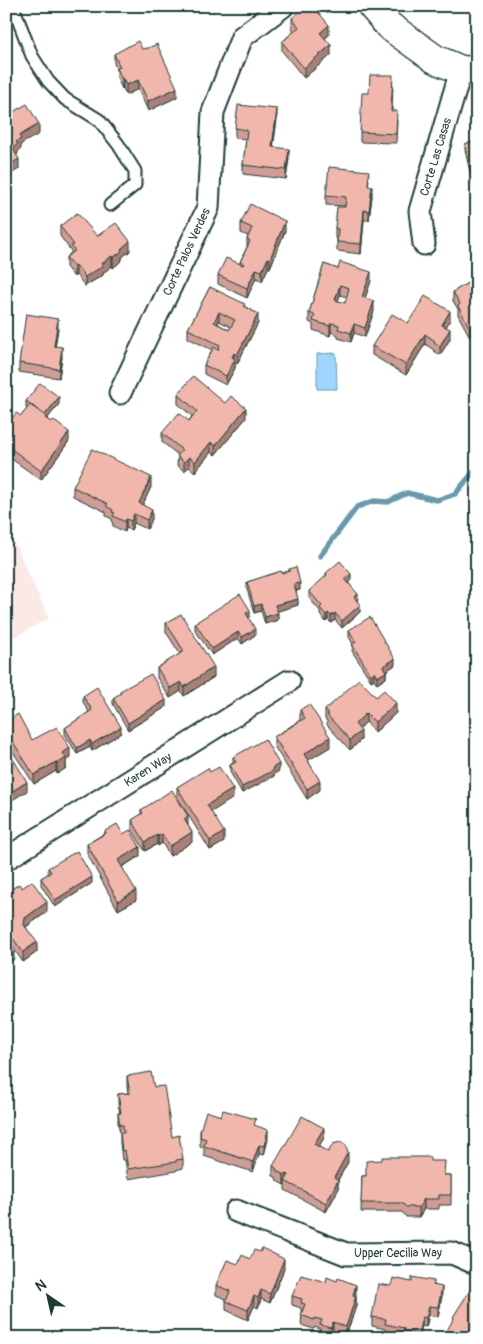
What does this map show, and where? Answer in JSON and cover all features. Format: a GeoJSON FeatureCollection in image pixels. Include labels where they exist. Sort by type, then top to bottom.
{"type":"FeatureCollection","features":[{"type":"Feature","properties":{"kind":"street","name":"Corte Palos Verdes"},"geometry":{"type":"LineString","coordinates":[[120,393],[208,208],[213,112],[242,37],[284,6]]}},
{"type":"Feature","properties":{"kind":"street"},"geometry":{"type":"LineString","coordinates":[[372,6],[389,26],[434,59],[469,70]]}},
{"type":"Feature","properties":{"kind":"street","name":"Corte Las Casas"},"geometry":{"type":"LineString","coordinates":[[424,244],[420,210],[469,70]]}},
{"type":"Feature","properties":{"kind":"street","name":"Karen Way"},"geometry":{"type":"LineString","coordinates":[[6,860],[289,681]]}},
{"type":"Feature","properties":{"kind":"street","name":"Upper Cecilia Way"},"geometry":{"type":"LineString","coordinates":[[236,1211],[346,1254],[452,1253],[477,1264]]}},
{"type":"Feature","properties":{"kind":"lane"},"geometry":{"type":"LineString","coordinates":[[13,6],[32,56],[48,81],[65,99],[99,120],[118,144],[135,171],[135,185],[110,205]]}},
{"type":"Feature","properties":{"kind":"shaded area"},"geometry":{"type":"Polygon","coordinates":[[[6,525],[49,618],[6,642],[6,525]]]}},
{"type":"Feature","properties":{"kind":"water"},"geometry":{"type":"Polygon","coordinates":[[[336,353],[337,389],[317,389],[317,354],[336,353]]]}},
{"type":"Feature","properties":{"kind":"building"},"geometry":{"type":"Polygon","coordinates":[[[306,6],[313,6],[329,25],[320,33],[331,45],[304,68],[282,42],[299,27],[292,18],[306,6]]]}},
{"type":"Feature","properties":{"kind":"building"},"geometry":{"type":"Polygon","coordinates":[[[138,41],[142,49],[157,44],[177,88],[148,101],[138,80],[126,85],[117,68],[120,67],[114,54],[138,41]]]}},
{"type":"Feature","properties":{"kind":"building"},"geometry":{"type":"Polygon","coordinates":[[[370,75],[393,75],[391,111],[397,111],[396,134],[360,132],[362,93],[369,93],[370,75]]]}},
{"type":"Feature","properties":{"kind":"building"},"geometry":{"type":"Polygon","coordinates":[[[27,104],[39,124],[19,136],[21,139],[16,142],[18,144],[14,147],[13,145],[11,146],[19,159],[6,167],[6,116],[27,104]]]}},
{"type":"Feature","properties":{"kind":"building"},"geometry":{"type":"Polygon","coordinates":[[[238,105],[277,109],[272,147],[289,149],[286,170],[243,165],[247,130],[235,128],[238,105]]]}},
{"type":"Feature","properties":{"kind":"building"},"geometry":{"type":"Polygon","coordinates":[[[477,141],[477,183],[474,183],[465,144],[477,141]]]}},
{"type":"Feature","properties":{"kind":"building"},"geometry":{"type":"Polygon","coordinates":[[[329,167],[369,171],[368,186],[372,186],[369,211],[364,210],[361,244],[337,242],[338,229],[335,228],[337,207],[345,207],[346,197],[326,195],[329,167]]]}},
{"type":"Feature","properties":{"kind":"building"},"geometry":{"type":"Polygon","coordinates":[[[250,204],[285,221],[270,259],[268,258],[262,271],[256,269],[247,288],[218,275],[226,258],[244,264],[240,262],[250,241],[247,239],[252,228],[241,223],[250,204]]]}},
{"type":"Feature","properties":{"kind":"building"},"geometry":{"type":"Polygon","coordinates":[[[77,213],[97,236],[116,223],[130,241],[121,249],[122,251],[113,258],[112,256],[101,264],[103,266],[85,277],[76,265],[74,267],[66,257],[75,251],[71,246],[74,245],[60,226],[77,213]]]}},
{"type":"Feature","properties":{"kind":"building"},"geometry":{"type":"Polygon","coordinates":[[[340,262],[371,272],[362,297],[374,301],[365,328],[354,324],[351,333],[338,329],[339,325],[331,323],[330,326],[313,321],[315,315],[309,313],[324,264],[338,269],[340,262]],[[340,285],[335,300],[345,303],[349,288],[340,285]]]}},
{"type":"Feature","properties":{"kind":"building"},"geometry":{"type":"Polygon","coordinates":[[[471,281],[475,287],[477,286],[477,324],[470,328],[453,292],[471,281]]]}},
{"type":"Feature","properties":{"kind":"building"},"geometry":{"type":"Polygon","coordinates":[[[210,287],[245,304],[244,306],[258,314],[237,355],[234,353],[232,357],[235,359],[226,376],[204,365],[214,347],[218,350],[220,345],[188,329],[210,287]],[[219,312],[214,322],[229,330],[235,320],[219,312]]]}},
{"type":"Feature","properties":{"kind":"building"},"geometry":{"type":"Polygon","coordinates":[[[425,296],[450,311],[442,325],[450,329],[440,346],[425,334],[406,365],[372,346],[392,314],[408,323],[425,296]]]}},
{"type":"Feature","properties":{"kind":"building"},"geometry":{"type":"Polygon","coordinates":[[[26,314],[58,319],[54,346],[62,347],[59,369],[19,363],[26,314]]]}},
{"type":"Feature","properties":{"kind":"building"},"geometry":{"type":"Polygon","coordinates":[[[193,376],[225,403],[231,396],[246,408],[215,446],[211,442],[195,462],[189,457],[184,462],[177,456],[182,450],[162,433],[179,413],[189,421],[197,411],[178,394],[193,376]]]}},
{"type":"Feature","properties":{"kind":"building"},"geometry":{"type":"Polygon","coordinates":[[[40,383],[59,397],[45,415],[26,401],[40,383]]]}},
{"type":"Feature","properties":{"kind":"building"},"geometry":{"type":"Polygon","coordinates":[[[30,405],[46,416],[45,418],[51,422],[53,420],[69,432],[41,471],[6,445],[6,439],[12,432],[6,427],[16,413],[21,416],[30,405]]]}},
{"type":"Feature","properties":{"kind":"building"},"geometry":{"type":"Polygon","coordinates":[[[92,449],[151,477],[139,503],[152,510],[147,520],[134,514],[131,521],[126,519],[125,522],[113,516],[115,513],[106,506],[108,504],[73,487],[92,449]]]}},
{"type":"Feature","properties":{"kind":"building"},"geometry":{"type":"Polygon","coordinates":[[[340,561],[351,574],[345,579],[358,594],[354,597],[360,605],[342,621],[335,613],[331,616],[328,613],[326,615],[320,608],[322,606],[309,591],[340,561]]]}},
{"type":"Feature","properties":{"kind":"building"},"geometry":{"type":"Polygon","coordinates":[[[296,567],[300,583],[294,584],[298,599],[275,605],[278,613],[265,617],[261,604],[254,606],[247,582],[281,571],[282,573],[290,571],[289,569],[296,567]]]}},
{"type":"Feature","properties":{"kind":"building"},"geometry":{"type":"Polygon","coordinates":[[[240,594],[250,610],[246,613],[255,629],[242,637],[238,632],[212,649],[195,623],[240,594]]]}},
{"type":"Feature","properties":{"kind":"building"},"geometry":{"type":"Polygon","coordinates":[[[181,614],[214,667],[184,687],[181,682],[170,688],[157,668],[184,651],[166,623],[181,614]]]}},
{"type":"Feature","properties":{"kind":"building"},"geometry":{"type":"Polygon","coordinates":[[[370,617],[395,659],[383,666],[386,672],[377,677],[374,672],[371,675],[352,644],[356,642],[349,630],[370,617]]]}},
{"type":"Feature","properties":{"kind":"building"},"geometry":{"type":"Polygon","coordinates":[[[151,674],[166,700],[128,723],[113,698],[121,693],[120,691],[151,674]]]}},
{"type":"Feature","properties":{"kind":"building"},"geometry":{"type":"Polygon","coordinates":[[[359,679],[376,697],[384,690],[396,703],[375,722],[366,713],[355,724],[361,731],[350,740],[327,715],[329,714],[325,710],[359,679]]]}},
{"type":"Feature","properties":{"kind":"building"},"geometry":{"type":"Polygon","coordinates":[[[97,687],[121,727],[92,744],[90,740],[77,748],[65,728],[92,710],[83,696],[97,687]]]}},
{"type":"Feature","properties":{"kind":"building"},"geometry":{"type":"Polygon","coordinates":[[[309,704],[330,737],[304,754],[320,781],[307,789],[274,737],[305,718],[300,710],[309,704]]]}},
{"type":"Feature","properties":{"kind":"building"},"geometry":{"type":"Polygon","coordinates":[[[18,714],[32,740],[57,727],[70,748],[63,753],[66,758],[34,775],[6,731],[6,722],[18,714]]]}},
{"type":"Feature","properties":{"kind":"building"},"geometry":{"type":"Polygon","coordinates":[[[265,739],[279,764],[272,768],[274,770],[242,787],[230,765],[236,762],[233,757],[265,739]]]}},
{"type":"Feature","properties":{"kind":"building"},"geometry":{"type":"Polygon","coordinates":[[[6,747],[27,782],[6,795],[6,747]]]}},
{"type":"Feature","properties":{"kind":"building"},"geometry":{"type":"Polygon","coordinates":[[[219,767],[233,789],[207,805],[224,832],[210,841],[177,787],[208,768],[210,772],[219,767]]]}},
{"type":"Feature","properties":{"kind":"building"},"geometry":{"type":"Polygon","coordinates":[[[172,790],[188,816],[184,819],[192,832],[170,846],[162,834],[145,842],[132,820],[143,813],[141,810],[172,790]]]}},
{"type":"Feature","properties":{"kind":"building"},"geometry":{"type":"Polygon","coordinates":[[[117,824],[123,834],[130,830],[140,847],[118,860],[136,891],[118,901],[87,844],[117,824]]]}},
{"type":"Feature","properties":{"kind":"building"},"geometry":{"type":"Polygon","coordinates":[[[77,851],[92,877],[55,900],[41,878],[51,872],[48,868],[77,851]]]}},
{"type":"Feature","properties":{"kind":"building"},"geometry":{"type":"Polygon","coordinates":[[[32,881],[47,902],[25,918],[24,925],[37,942],[23,952],[6,929],[6,893],[19,884],[22,888],[32,881]]]}},
{"type":"Feature","properties":{"kind":"building"},"geometry":{"type":"Polygon","coordinates":[[[6,943],[14,952],[6,958],[6,943]]]}},
{"type":"Feature","properties":{"kind":"building"},"geometry":{"type":"Polygon","coordinates":[[[151,1072],[154,1087],[164,1086],[172,1137],[179,1135],[183,1159],[176,1160],[176,1162],[128,1169],[125,1150],[122,1151],[120,1133],[124,1133],[123,1125],[120,1125],[118,1113],[121,1113],[118,1094],[130,1093],[127,1076],[151,1072]]]}},
{"type":"Feature","properties":{"kind":"building"},"geometry":{"type":"Polygon","coordinates":[[[223,1110],[256,1119],[254,1125],[268,1130],[264,1146],[259,1145],[253,1162],[204,1146],[206,1139],[200,1137],[200,1131],[206,1111],[221,1116],[223,1110]]]}},
{"type":"Feature","properties":{"kind":"building"},"geometry":{"type":"Polygon","coordinates":[[[302,1116],[324,1128],[314,1144],[328,1152],[333,1144],[340,1142],[346,1145],[348,1152],[334,1178],[338,1180],[326,1203],[285,1181],[289,1175],[284,1175],[273,1166],[302,1116]]]}},
{"type":"Feature","properties":{"kind":"building"},"geometry":{"type":"Polygon","coordinates":[[[382,1157],[430,1157],[430,1161],[445,1161],[444,1175],[451,1175],[451,1195],[439,1195],[439,1199],[424,1199],[419,1207],[406,1207],[402,1203],[361,1203],[362,1176],[366,1176],[366,1161],[382,1160],[382,1157]]]}},
{"type":"Feature","properties":{"kind":"building"},"geometry":{"type":"Polygon","coordinates":[[[262,1248],[284,1259],[270,1294],[261,1290],[258,1298],[254,1296],[248,1310],[226,1301],[230,1291],[216,1285],[227,1260],[238,1264],[242,1255],[250,1259],[254,1250],[260,1252],[262,1248]]]}},
{"type":"Feature","properties":{"kind":"building"},"geometry":{"type":"Polygon","coordinates":[[[301,1275],[326,1282],[327,1277],[337,1281],[338,1278],[356,1285],[353,1295],[356,1296],[346,1327],[333,1322],[331,1328],[320,1325],[322,1320],[315,1318],[314,1320],[301,1315],[305,1304],[301,1303],[302,1299],[292,1296],[301,1275]]]}},
{"type":"Feature","properties":{"kind":"building"},"geometry":{"type":"Polygon","coordinates":[[[412,1277],[434,1281],[433,1285],[442,1287],[438,1307],[429,1306],[426,1318],[422,1317],[418,1334],[403,1331],[404,1328],[385,1324],[386,1319],[372,1317],[378,1284],[391,1286],[393,1278],[412,1282],[412,1277]]]}},
{"type":"Feature","properties":{"kind":"building"},"geometry":{"type":"Polygon","coordinates":[[[470,1290],[477,1294],[477,1338],[445,1338],[453,1317],[470,1290]]]}},
{"type":"Feature","properties":{"kind":"waterway"},"geometry":{"type":"LineString","coordinates":[[320,556],[357,507],[374,501],[388,502],[407,493],[437,500],[455,494],[477,468]]}}]}
